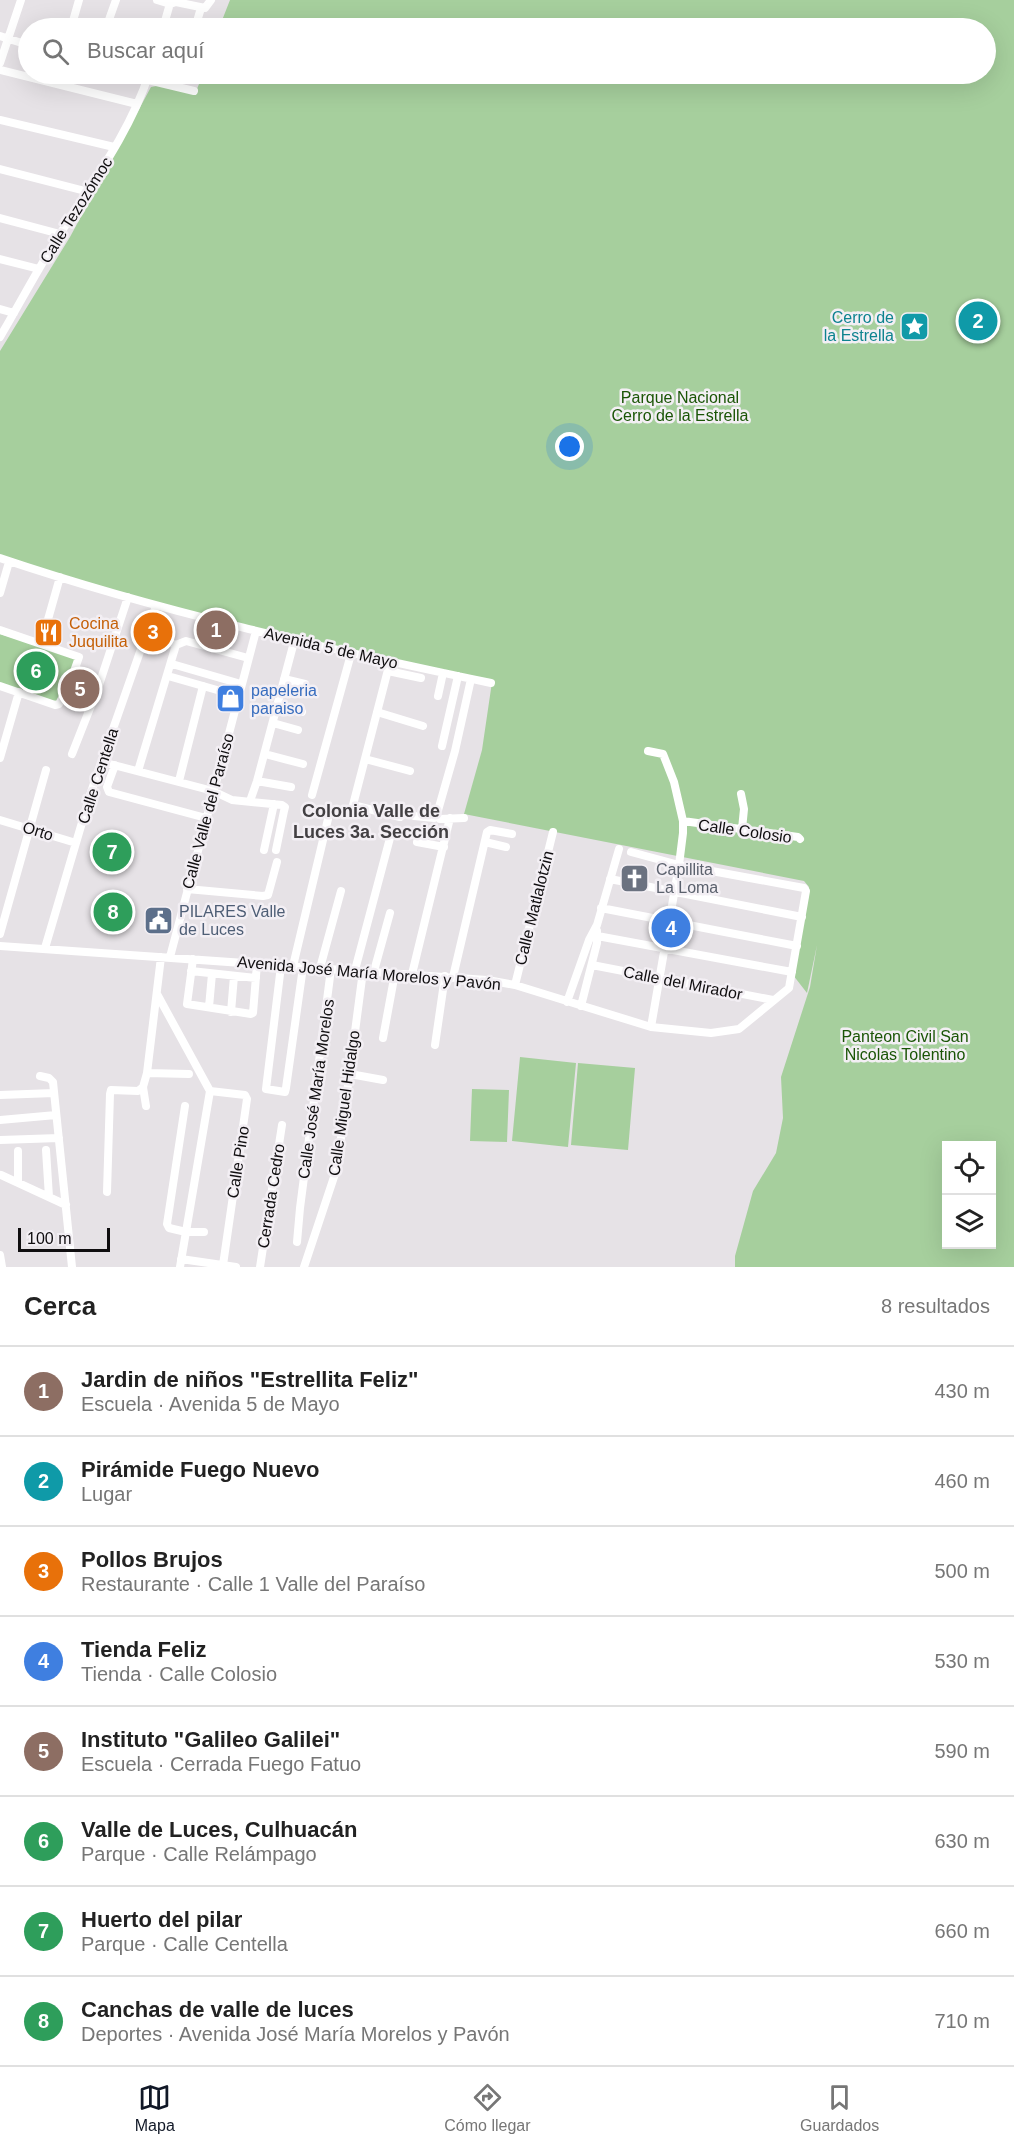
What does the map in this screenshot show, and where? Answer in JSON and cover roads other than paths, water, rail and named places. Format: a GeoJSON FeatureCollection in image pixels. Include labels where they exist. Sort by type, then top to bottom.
{"type":"FeatureCollection","features":[{"type":"Feature","properties":{"kind":"street"},"geometry":{"type":"LineString","coordinates":[[0,63],[4,38],[21,0]]}},
{"type":"Feature","properties":{"kind":"street"},"geometry":{"type":"LineString","coordinates":[[74,18],[79,0]]}},
{"type":"Feature","properties":{"kind":"street"},"geometry":{"type":"LineString","coordinates":[[110,18],[116,0]]}},
{"type":"Feature","properties":{"kind":"street"},"geometry":{"type":"LineString","coordinates":[[157,0],[201,8],[208,7],[211,0]]}},
{"type":"Feature","properties":{"kind":"street"},"geometry":{"type":"LineString","coordinates":[[165,18],[171,2]]}},
{"type":"Feature","properties":{"kind":"street"},"geometry":{"type":"LineString","coordinates":[[198,18],[201,8]]}},
{"type":"Feature","properties":{"kind":"street"},"geometry":{"type":"LineString","coordinates":[[0,70],[18,74]]}},
{"type":"Feature","properties":{"kind":"street"},"geometry":{"type":"LineString","coordinates":[[56,84],[136,104]]}},
{"type":"Feature","properties":{"kind":"street","name":"Calle Tezozómoc"},"geometry":{"type":"LineString","coordinates":[[0,337],[114,147],[144,84]]}},
{"type":"Feature","properties":{"kind":"street"},"geometry":{"type":"LineString","coordinates":[[169,84],[194,91]]}},
{"type":"Feature","properties":{"kind":"street"},"geometry":{"type":"LineString","coordinates":[[0,120],[114,147]]}},
{"type":"Feature","properties":{"kind":"street"},"geometry":{"type":"LineString","coordinates":[[0,169],[88,192]]}},
{"type":"Feature","properties":{"kind":"street"},"geometry":{"type":"LineString","coordinates":[[0,218],[60,234]]}},
{"type":"Feature","properties":{"kind":"street"},"geometry":{"type":"LineString","coordinates":[[0,259],[39,269]]}},
{"type":"Feature","properties":{"kind":"street"},"geometry":{"type":"LineString","coordinates":[[0,309],[14,313]]}},
{"type":"Feature","properties":{"kind":"street"},"geometry":{"type":"LineString","coordinates":[[0,593],[4,560]]}},
{"type":"Feature","properties":{"kind":"street","name":"Avenida 5 de Mayo"},"geometry":{"type":"LineString","coordinates":[[4,560],[156,606],[294,642],[351,654],[389,667],[443,673],[491,683]]}},
{"type":"Feature","properties":{"kind":"street"},"geometry":{"type":"LineString","coordinates":[[40,644],[60,577]]}},
{"type":"Feature","properties":{"kind":"street"},"geometry":{"type":"LineString","coordinates":[[72,754],[98,688],[128,597]]}},
{"type":"Feature","properties":{"kind":"street","name":"Calle Centella"},"geometry":{"type":"LineString","coordinates":[[45,948],[102,762],[156,606]]}},
{"type":"Feature","properties":{"kind":"street"},"geometry":{"type":"LineString","coordinates":[[0,630],[79,657],[59,704],[55,705],[0,686]]}},
{"type":"Feature","properties":{"kind":"street","name":"Calle Valle del Paraíso"},"geometry":{"type":"LineString","coordinates":[[143,1087],[166,957],[188,889],[256,631]]}},
{"type":"Feature","properties":{"kind":"street"},"geometry":{"type":"LineString","coordinates":[[147,634],[176,645],[186,641],[248,658]]}},
{"type":"Feature","properties":{"kind":"street"},"geometry":{"type":"LineString","coordinates":[[250,801],[294,642]]}},
{"type":"Feature","properties":{"kind":"street"},"geometry":{"type":"LineString","coordinates":[[138,771],[176,645]]}},
{"type":"Feature","properties":{"kind":"street"},"geometry":{"type":"LineString","coordinates":[[312,795],[351,654]]}},
{"type":"Feature","properties":{"kind":"street"},"geometry":{"type":"LineString","coordinates":[[172,664],[241,684]]}},
{"type":"Feature","properties":{"kind":"street"},"geometry":{"type":"LineString","coordinates":[[400,817],[353,805],[389,667],[421,678]]}},
{"type":"Feature","properties":{"kind":"street"},"geometry":{"type":"LineString","coordinates":[[438,696],[443,673]]}},
{"type":"Feature","properties":{"kind":"street"},"geometry":{"type":"LineString","coordinates":[[168,676],[238,696]]}},
{"type":"Feature","properties":{"kind":"street"},"geometry":{"type":"LineString","coordinates":[[442,746],[458,676]]}},
{"type":"Feature","properties":{"kind":"street"},"geometry":{"type":"LineString","coordinates":[[284,679],[305,684]]}},
{"type":"Feature","properties":{"kind":"street"},"geometry":{"type":"LineString","coordinates":[[414,816],[434,818],[436,814],[455,751],[471,679]]}},
{"type":"Feature","properties":{"kind":"street"},"geometry":{"type":"LineString","coordinates":[[71,680],[98,688]]}},
{"type":"Feature","properties":{"kind":"street"},"geometry":{"type":"LineString","coordinates":[[179,781],[203,686]]}},
{"type":"Feature","properties":{"kind":"street"},"geometry":{"type":"LineString","coordinates":[[0,758],[19,692]]}},
{"type":"Feature","properties":{"kind":"street"},"geometry":{"type":"LineString","coordinates":[[277,705],[302,712]]}},
{"type":"Feature","properties":{"kind":"street"},"geometry":{"type":"LineString","coordinates":[[377,712],[423,726]]}},
{"type":"Feature","properties":{"kind":"street"},"geometry":{"type":"LineString","coordinates":[[273,723],[298,730]]}},
{"type":"Feature","properties":{"kind":"street"},"geometry":{"type":"LineString","coordinates":[[648,751],[663,754],[674,782],[683,821]]}},
{"type":"Feature","properties":{"kind":"street"},"geometry":{"type":"LineString","coordinates":[[264,754],[303,764]]}},
{"type":"Feature","properties":{"kind":"street"},"geometry":{"type":"LineString","coordinates":[[365,759],[410,771]]}},
{"type":"Feature","properties":{"kind":"street"},"geometry":{"type":"LineString","coordinates":[[102,762],[213,790],[232,800],[285,807],[276,850]]}},
{"type":"Feature","properties":{"kind":"street"},"geometry":{"type":"LineString","coordinates":[[115,765],[107,787],[109,792],[206,818]]}},
{"type":"Feature","properties":{"kind":"street"},"geometry":{"type":"LineString","coordinates":[[0,934],[46,770]]}},
{"type":"Feature","properties":{"kind":"street"},"geometry":{"type":"LineString","coordinates":[[257,781],[291,788]]}},
{"type":"Feature","properties":{"kind":"street"},"geometry":{"type":"LineString","coordinates":[[741,794],[744,809],[742,829]]}},
{"type":"Feature","properties":{"kind":"street"},"geometry":{"type":"LineString","coordinates":[[264,850],[274,804]]}},
{"type":"Feature","properties":{"kind":"street"},"geometry":{"type":"LineString","coordinates":[[412,974],[450,818]]}},
{"type":"Feature","properties":{"kind":"street"},"geometry":{"type":"LineString","coordinates":[[440,819],[464,818]]}},
{"type":"Feature","properties":{"kind":"street"},"geometry":{"type":"LineString","coordinates":[[293,966],[327,819]]}},
{"type":"Feature","properties":{"kind":"street","name":"Orto"},"geometry":{"type":"LineString","coordinates":[[0,820],[76,843]]}},
{"type":"Feature","properties":{"kind":"street","name":"Calle Colosio"},"geometry":{"type":"LineString","coordinates":[[651,1027],[680,865],[683,821],[800,839]]}},
{"type":"Feature","properties":{"kind":"street"},"geometry":{"type":"LineString","coordinates":[[435,1045],[449,977],[485,842],[490,830],[512,834]]}},
{"type":"Feature","properties":{"kind":"street","name":"Calle Matlalotzin"},"geometry":{"type":"LineString","coordinates":[[515,985],[553,832]]}},
{"type":"Feature","properties":{"kind":"street","name":"Calle Miguel Hidalgo"},"geometry":{"type":"LineString","coordinates":[[304,1267],[337,1168],[350,1074],[359,970],[390,838]]}},
{"type":"Feature","properties":{"kind":"street"},"geometry":{"type":"LineString","coordinates":[[417,842],[444,848]]}},
{"type":"Feature","properties":{"kind":"street"},"geometry":{"type":"LineString","coordinates":[[485,842],[506,847]]}},
{"type":"Feature","properties":{"kind":"street"},"geometry":{"type":"LineString","coordinates":[[580,1006],[592,965],[601,908],[619,849]]}},
{"type":"Feature","properties":{"kind":"street"},"geometry":{"type":"LineString","coordinates":[[595,936],[792,972],[806,891],[804,888],[680,865],[631,852]]}},
{"type":"Feature","properties":{"kind":"street"},"geometry":{"type":"LineString","coordinates":[[188,889],[268,895],[277,862]]}},
{"type":"Feature","properties":{"kind":"street"},"geometry":{"type":"LineString","coordinates":[[610,879],[802,917]]}},
{"type":"Feature","properties":{"kind":"street"},"geometry":{"type":"LineString","coordinates":[[320,968],[341,891]]}},
{"type":"Feature","properties":{"kind":"street"},"geometry":{"type":"LineString","coordinates":[[601,908],[797,946]]}},
{"type":"Feature","properties":{"kind":"street"},"geometry":{"type":"LineString","coordinates":[[374,971],[390,913]]}},
{"type":"Feature","properties":{"kind":"street"},"geometry":{"type":"LineString","coordinates":[[567,1002],[595,936]]}},
{"type":"Feature","properties":{"kind":"street","name":"Avenida José María Morelos y Pavón"},"geometry":{"type":"LineString","coordinates":[[0,946],[374,971],[515,985],[651,1027],[711,1034],[739,1029],[789,988],[792,972]]}},
{"type":"Feature","properties":{"kind":"street"},"geometry":{"type":"LineString","coordinates":[[193,959],[187,1004],[231,1012],[253,1013],[257,964]]}},
{"type":"Feature","properties":{"kind":"street","name":"Calle del Mirador"},"geometry":{"type":"LineString","coordinates":[[592,965],[659,980],[773,1000]]}},
{"type":"Feature","properties":{"kind":"street"},"geometry":{"type":"LineString","coordinates":[[280,966],[266,1089],[282,1093],[286,1088],[303,967]]}},
{"type":"Feature","properties":{"kind":"street","name":"Calle José María Morelos"},"geometry":{"type":"LineString","coordinates":[[297,1242],[331,969]]}},
{"type":"Feature","properties":{"kind":"street"},"geometry":{"type":"LineString","coordinates":[[191,971],[256,978]]}},
{"type":"Feature","properties":{"kind":"street"},"geometry":{"type":"LineString","coordinates":[[383,1038],[395,973]]}},
{"type":"Feature","properties":{"kind":"street"},"geometry":{"type":"LineString","coordinates":[[209,1007],[212,974]]}},
{"type":"Feature","properties":{"kind":"street"},"geometry":{"type":"LineString","coordinates":[[231,1012],[234,976]]}},
{"type":"Feature","properties":{"kind":"street"},"geometry":{"type":"LineString","coordinates":[[158,994],[210,1091],[181,1263],[236,1267]]}},
{"type":"Feature","properties":{"kind":"street"},"geometry":{"type":"LineString","coordinates":[[147,1073],[189,1074]]}},
{"type":"Feature","properties":{"kind":"street"},"geometry":{"type":"LineString","coordinates":[[350,1074],[383,1080]]}},
{"type":"Feature","properties":{"kind":"street"},"geometry":{"type":"LineString","coordinates":[[40,1076],[49,1078],[53,1082],[72,1267]]}},
{"type":"Feature","properties":{"kind":"street"},"geometry":{"type":"LineString","coordinates":[[107,1192],[111,1090],[138,1091],[143,1087],[146,1106]]}},
{"type":"Feature","properties":{"kind":"street","name":"Calle Pino"},"geometry":{"type":"LineString","coordinates":[[210,1091],[238,1093],[245,1095],[247,1099],[223,1265]]}},
{"type":"Feature","properties":{"kind":"street"},"geometry":{"type":"LineString","coordinates":[[0,1095],[54,1093]]}},
{"type":"Feature","properties":{"kind":"street"},"geometry":{"type":"LineString","coordinates":[[185,1106],[167,1224],[169,1228],[186,1232],[204,1232]]}},
{"type":"Feature","properties":{"kind":"street"},"geometry":{"type":"LineString","coordinates":[[0,1120],[56,1115]]}},
{"type":"Feature","properties":{"kind":"street","name":"Cerrada Cedro"},"geometry":{"type":"LineString","coordinates":[[260,1267],[282,1125]]}},
{"type":"Feature","properties":{"kind":"street"},"geometry":{"type":"LineString","coordinates":[[0,1140],[59,1138]]}},
{"type":"Feature","properties":{"kind":"street"},"geometry":{"type":"LineString","coordinates":[[46,1150],[49,1197]]}},
{"type":"Feature","properties":{"kind":"street"},"geometry":{"type":"LineString","coordinates":[[18,1151],[18,1182]]}},
{"type":"Feature","properties":{"kind":"street"},"geometry":{"type":"LineString","coordinates":[[1,1175],[66,1205]]}},
{"type":"Feature","properties":{"kind":"street"},"geometry":{"type":"LineString","coordinates":[[0,1255],[2,1267]]}},
{"type":"Feature","properties":{"kind":"place","name":"Pirámide Fuego Nuevo"},"geometry":{"type":"Point","coordinates":[978,321]}},
{"type":"Feature","properties":{"kind":"place","name":"Cerro de la Estrella"},"geometry":{"type":"Point","coordinates":[915,326]}},
{"type":"Feature","properties":{"kind":"place","name":"Jardin de niños \"Estrellita Feliz\""},"geometry":{"type":"Point","coordinates":[216,630]}},
{"type":"Feature","properties":{"kind":"place","name":"Cocina Juquilita"},"geometry":{"type":"Point","coordinates":[48,632]}},
{"type":"Feature","properties":{"kind":"place","name":"Pollos Brujos"},"geometry":{"type":"Point","coordinates":[153,632]}},
{"type":"Feature","properties":{"kind":"place","name":"Valle de Luces, Culhuacán"},"geometry":{"type":"Point","coordinates":[36,671]}},
{"type":"Feature","properties":{"kind":"place","name":"Instituto \"Galileo Galilei\""},"geometry":{"type":"Point","coordinates":[80,689]}},
{"type":"Feature","properties":{"kind":"place","name":"papeleria paraiso"},"geometry":{"type":"Point","coordinates":[230,699]}},
{"type":"Feature","properties":{"kind":"place","name":"Huerto del pilar"},"geometry":{"type":"Point","coordinates":[112,852]}},
{"type":"Feature","properties":{"kind":"place","name":"Capillita La Loma"},"geometry":{"type":"Point","coordinates":[635,878]}},
{"type":"Feature","properties":{"kind":"place","name":"Canchas de valle de luces"},"geometry":{"type":"Point","coordinates":[113,912]}},
{"type":"Feature","properties":{"kind":"place","name":"PILARES Valle de Luces"},"geometry":{"type":"Point","coordinates":[158,920]}},
{"type":"Feature","properties":{"kind":"place","name":"Tienda Feliz"},"geometry":{"type":"Point","coordinates":[671,928]}},
{"type":"Feature","properties":{"kind":"district","name":"Colonia Valle de Luces 3a. Sección"},"geometry":{"type":"Point","coordinates":[371,821]}},
{"type":"Feature","properties":{"kind":"park label","name":"Parque Nacional Cerro de la Estrella"},"geometry":{"type":"Point","coordinates":[680,406]}},
{"type":"Feature","properties":{"kind":"park label","name":"Panteon Civil San Nicolas Tolentino"},"geometry":{"type":"Point","coordinates":[905,1045]}}]}
